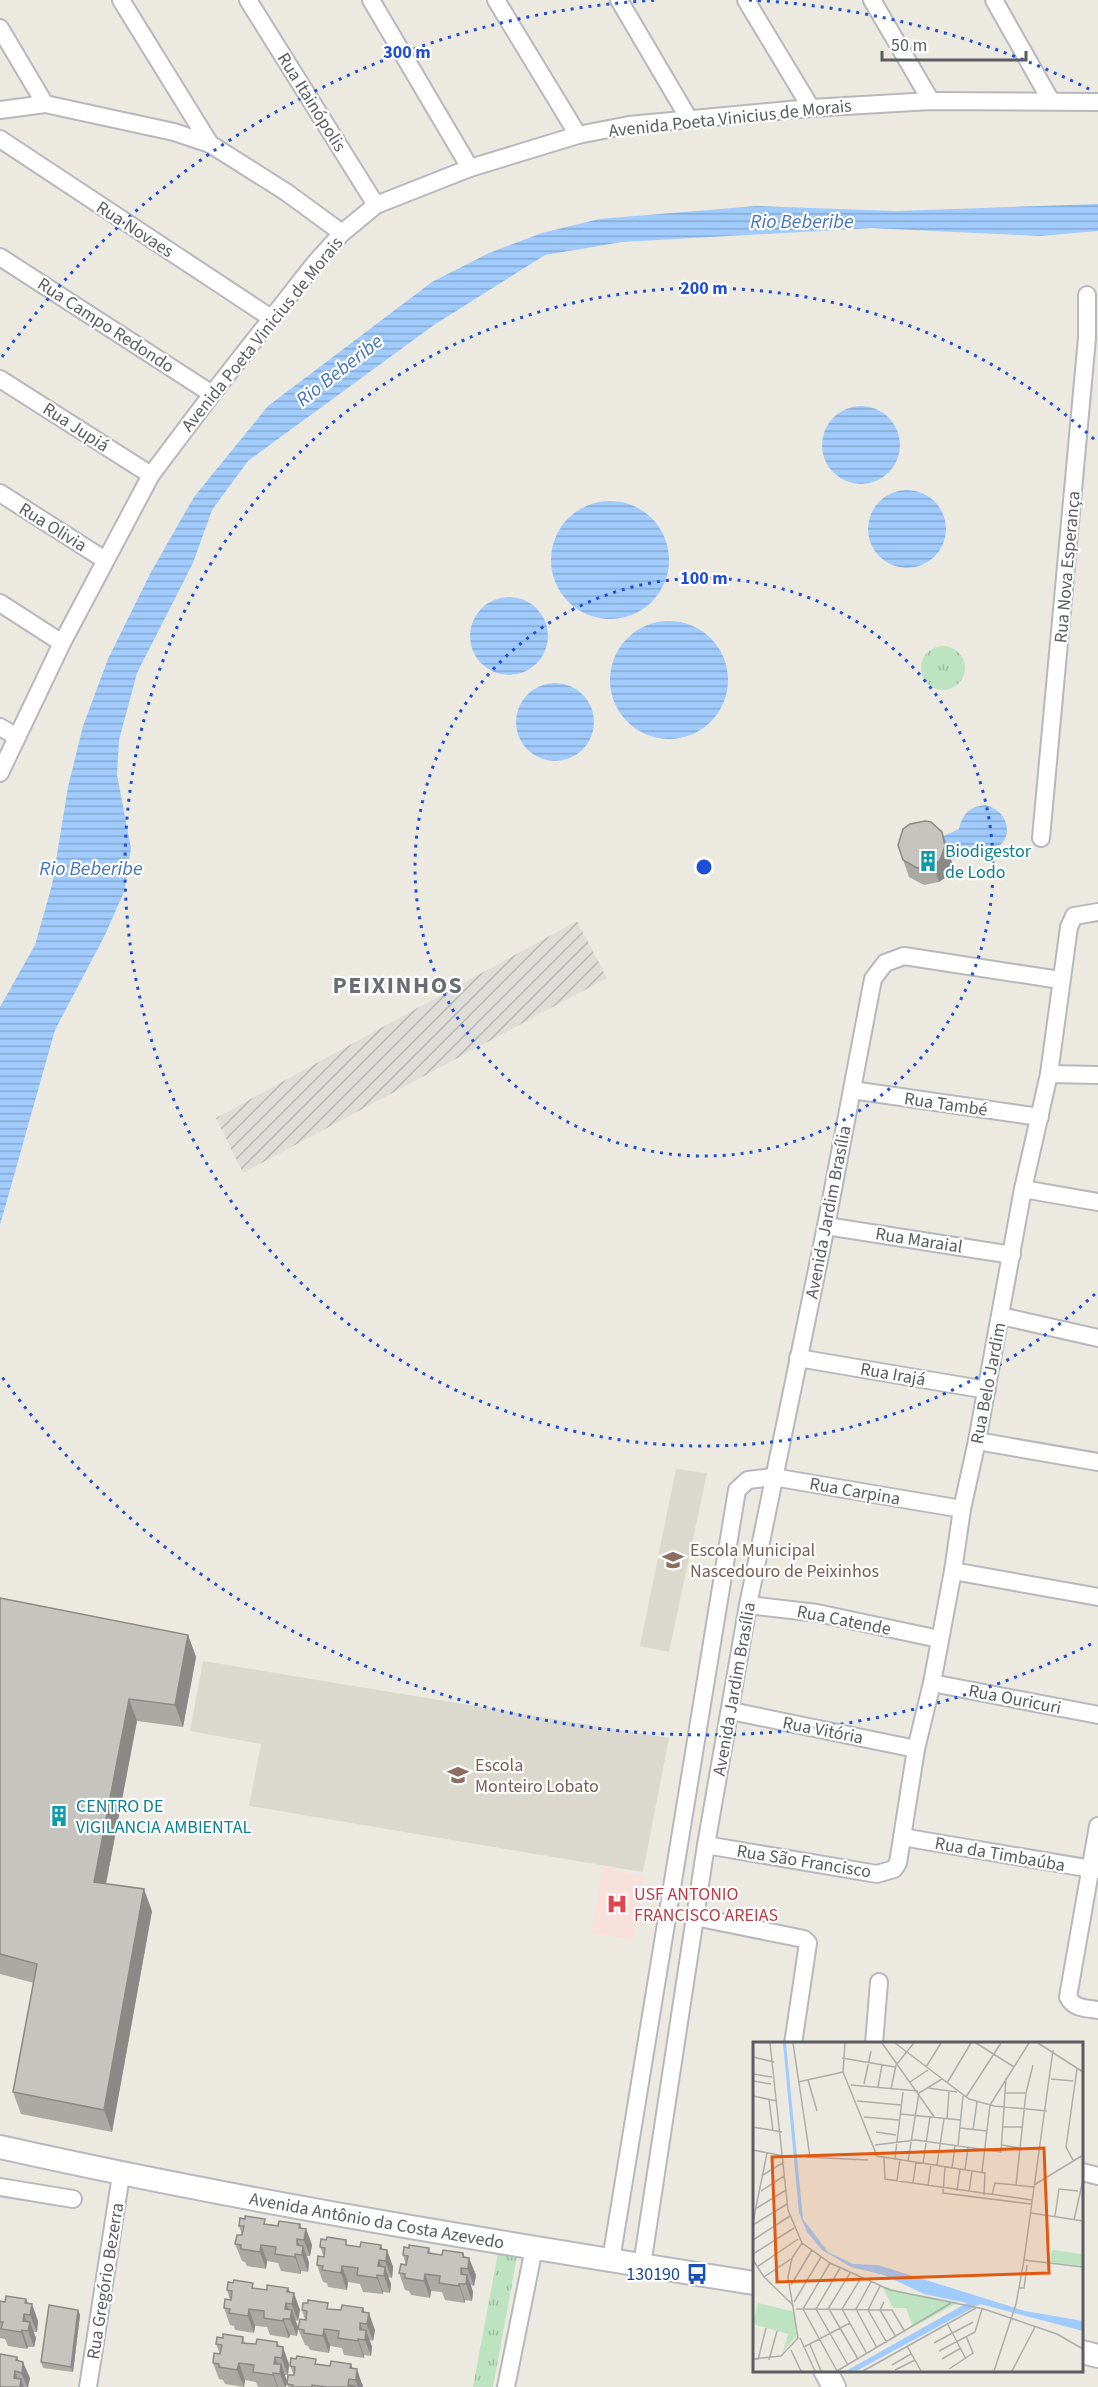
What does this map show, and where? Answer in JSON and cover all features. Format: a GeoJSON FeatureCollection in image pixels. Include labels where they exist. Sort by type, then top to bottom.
{"type":"FeatureCollection","features":[{"type":"Feature","properties":{"kind":"main road","name":"Avenida Antônio da Costa Azevedo"},"geometry":{"type":"LineString","coordinates":[[0,2147],[121,2175],[534,2248],[753,2283]]}},
{"type":"Feature","properties":{"kind":"main road"},"geometry":{"type":"LineString","coordinates":[[1083,2352],[1098,2356]]}},
{"type":"Feature","properties":{"kind":"main road"},"geometry":{"type":"LineString","coordinates":[[826,2372],[834,2387]]}},
{"type":"Feature","properties":{"kind":"street"},"geometry":{"type":"LineString","coordinates":[[122,0],[210,144]]}},
{"type":"Feature","properties":{"kind":"street","name":"Rua Itainópolis"},"geometry":{"type":"LineString","coordinates":[[248,0],[376,205]]}},
{"type":"Feature","properties":{"kind":"street"},"geometry":{"type":"LineString","coordinates":[[370,0],[470,168]]}},
{"type":"Feature","properties":{"kind":"street"},"geometry":{"type":"LineString","coordinates":[[496,0],[578,135]]}},
{"type":"Feature","properties":{"kind":"street"},"geometry":{"type":"LineString","coordinates":[[619,0],[688,119]]}},
{"type":"Feature","properties":{"kind":"street"},"geometry":{"type":"LineString","coordinates":[[746,0],[811,108]]}},
{"type":"Feature","properties":{"kind":"street"},"geometry":{"type":"LineString","coordinates":[[872,0],[931,101]]}},
{"type":"Feature","properties":{"kind":"street"},"geometry":{"type":"LineString","coordinates":[[994,0],[1051,101]]}},
{"type":"Feature","properties":{"kind":"street"},"geometry":{"type":"LineString","coordinates":[[0,28],[45,104]]}},
{"type":"Feature","properties":{"kind":"street","name":"Avenida Poeta Vinicius de Morais"},"geometry":{"type":"LineString","coordinates":[[0,773],[62,643],[151,475],[315,263],[342,233],[376,205],[470,168],[578,135],[629,125],[811,108],[931,101],[1098,102]]}},
{"type":"Feature","properties":{"kind":"street"},"geometry":{"type":"LineString","coordinates":[[0,110],[45,104],[174,132],[210,144],[286,192],[342,233]]}},
{"type":"Feature","properties":{"kind":"street","name":"Rua Novaes"},"geometry":{"type":"LineString","coordinates":[[0,139],[271,318]]}},
{"type":"Feature","properties":{"kind":"street","name":"Rua Campo Redondo"},"geometry":{"type":"LineString","coordinates":[[0,257],[212,394]]}},
{"type":"Feature","properties":{"kind":"street","name":"Rua Nova Esperança"},"geometry":{"type":"LineString","coordinates":[[1041,838],[1093,329],[1087,296]]}},
{"type":"Feature","properties":{"kind":"street","name":"Rua Jupiá"},"geometry":{"type":"LineString","coordinates":[[0,379],[151,475]]}},
{"type":"Feature","properties":{"kind":"street","name":"Rua Olivia"},"geometry":{"type":"LineString","coordinates":[[0,493],[105,560]]}},
{"type":"Feature","properties":{"kind":"street"},"geometry":{"type":"LineString","coordinates":[[0,603],[62,643]]}},
{"type":"Feature","properties":{"kind":"street"},"geometry":{"type":"LineString","coordinates":[[0,727],[17,737]]}},
{"type":"Feature","properties":{"kind":"street","name":"Rua Belo Jardim"},"geometry":{"type":"LineString","coordinates":[[898,1863],[916,1749],[932,1683],[962,1509],[978,1441],[1023,1189],[1049,1074],[1069,927],[1074,916],[1092,912]]}},
{"type":"Feature","properties":{"kind":"street","name":"Avenida Jardim Brasília"},"geometry":{"type":"LineString","coordinates":[[642,2265],[705,1845],[731,1711],[748,1605],[826,1226],[873,979],[885,963],[904,956],[1060,980]]}},
{"type":"Feature","properties":{"kind":"street"},"geometry":{"type":"LineString","coordinates":[[1049,1074],[1098,1075]]}},
{"type":"Feature","properties":{"kind":"street","name":"Rua També"},"geometry":{"type":"LineString","coordinates":[[852,1090],[1040,1117]]}},
{"type":"Feature","properties":{"kind":"street"},"geometry":{"type":"LineString","coordinates":[[1023,1189],[1098,1202]]}},
{"type":"Feature","properties":{"kind":"street","name":"Rua Maraial"},"geometry":{"type":"LineString","coordinates":[[826,1226],[1012,1255]]}},
{"type":"Feature","properties":{"kind":"street"},"geometry":{"type":"LineString","coordinates":[[1001,1316],[1098,1338]]}},
{"type":"Feature","properties":{"kind":"street","name":"Rua Irajá"},"geometry":{"type":"LineString","coordinates":[[798,1358],[987,1390]]}},
{"type":"Feature","properties":{"kind":"street"},"geometry":{"type":"LineString","coordinates":[[978,1441],[1098,1462]]}},
{"type":"Feature","properties":{"kind":"street","name":"Rua Carpina"},"geometry":{"type":"LineString","coordinates":[[748,1480],[773,1477],[962,1509]]}},
{"type":"Feature","properties":{"kind":"street","name":"Avenida Jardim Brasília"},"geometry":{"type":"LineString","coordinates":[[611,2260],[737,1490],[748,1480]]}},
{"type":"Feature","properties":{"kind":"street"},"geometry":{"type":"LineString","coordinates":[[953,1571],[1098,1597]]}},
{"type":"Feature","properties":{"kind":"street","name":"Rua Catende"},"geometry":{"type":"LineString","coordinates":[[748,1605],[817,1614],[939,1639]]}},
{"type":"Feature","properties":{"kind":"street","name":"Rua Ouricuri"},"geometry":{"type":"LineString","coordinates":[[932,1683],[1098,1715]]}},
{"type":"Feature","properties":{"kind":"street","name":"Rua Vitória"},"geometry":{"type":"LineString","coordinates":[[731,1711],[916,1749]]}},
{"type":"Feature","properties":{"kind":"street"},"geometry":{"type":"LineString","coordinates":[[1098,1827],[1094,1870],[1068,1996],[1071,2003],[1078,2007],[1098,2010]]}},
{"type":"Feature","properties":{"kind":"street","name":"Rua da Timbaúba"},"geometry":{"type":"LineString","coordinates":[[902,1838],[1094,1870]]}},
{"type":"Feature","properties":{"kind":"street","name":"Rua São Francisco"},"geometry":{"type":"LineString","coordinates":[[705,1845],[878,1874],[894,1869],[898,1863]]}},
{"type":"Feature","properties":{"kind":"street"},"geometry":{"type":"LineString","coordinates":[[695,1917],[804,1939],[808,1943],[793,2042]]}},
{"type":"Feature","properties":{"kind":"street"},"geometry":{"type":"LineString","coordinates":[[874,2042],[879,1982]]}},
{"type":"Feature","properties":{"kind":"street"},"geometry":{"type":"LineString","coordinates":[[1083,2172],[1098,2176]]}},
{"type":"Feature","properties":{"kind":"street","name":"Rua Gregório Bezerra"},"geometry":{"type":"LineString","coordinates":[[88,2387],[121,2175]]}},
{"type":"Feature","properties":{"kind":"street"},"geometry":{"type":"LineString","coordinates":[[0,2187],[73,2199]]}},
{"type":"Feature","properties":{"kind":"street"},"geometry":{"type":"LineString","coordinates":[[506,2387],[534,2248]]}},
{"type":"Feature","properties":{"kind":"shaded area"},"geometry":{"type":"Polygon","coordinates":[[[577,921],[607,978],[243,1173],[216,1118],[577,921]]]}},
{"type":"Feature","properties":{"kind":"shaded area","name":"Escola Municipal Nascedouro de Peixinhos"},"geometry":{"type":"Polygon","coordinates":[[[676,1469],[707,1473],[669,1652],[640,1646],[676,1469]]]}},
{"type":"Feature","properties":{"kind":"shaded area","name":"Escola Monteiro Lobato"},"geometry":{"type":"Polygon","coordinates":[[[203,1661],[669,1738],[643,1872],[249,1806],[261,1744],[190,1731],[203,1661]]]}},
{"type":"Feature","properties":{"kind":"shaded area","name":"USF ANTONIO FRANCISCO AREIAS"},"geometry":{"type":"Polygon","coordinates":[[[603,1866],[612,1867],[611,1870],[644,1875],[633,1940],[591,1933],[603,1866]]]}},
{"type":"Feature","properties":{"kind":"green space"},"geometry":{"type":"Polygon","coordinates":[[[943,646],[959,652],[965,668],[959,684],[943,690],[927,684],[921,668],[927,652],[943,646]]]}},
{"type":"Feature","properties":{"kind":"green space"},"geometry":{"type":"Polygon","coordinates":[[[498,2253],[517,2257],[493,2387],[473,2387],[498,2253]]]}},
{"type":"Feature","properties":{"kind":"water","name":"Rio Beberibe"},"geometry":{"type":"Polygon","coordinates":[[[1098,204],[1098,231],[1040,236],[871,228],[622,242],[545,255],[434,325],[248,461],[212,510],[193,563],[137,673],[119,740],[117,775],[131,848],[124,892],[104,937],[55,1030],[0,1225],[0,1007],[35,945],[52,885],[68,787],[83,726],[108,659],[151,572],[194,497],[268,406],[432,282],[489,253],[542,233],[599,219],[756,206],[896,211],[1098,204]]]}},
{"type":"Feature","properties":{"kind":"water"},"geometry":{"type":"Polygon","coordinates":[[[861,406],[876,409],[889,417],[897,430],[900,445],[897,460],[889,473],[876,481],[861,484],[846,481],[833,473],[825,460],[822,445],[825,430],[833,417],[846,409],[861,406]]]}},
{"type":"Feature","properties":{"kind":"water"},"geometry":{"type":"Polygon","coordinates":[[[907,490],[922,493],[935,501],[943,514],[946,529],[943,544],[935,557],[922,565],[907,568],[892,565],[879,557],[871,544],[868,529],[871,514],[879,501],[892,493],[907,490]]]}},
{"type":"Feature","properties":{"kind":"water"},"geometry":{"type":"Polygon","coordinates":[[[610,501],[633,505],[652,518],[665,537],[669,560],[665,583],[652,602],[633,615],[610,619],[587,615],[568,602],[555,583],[551,560],[555,537],[568,518],[587,505],[610,501]]]}},
{"type":"Feature","properties":{"kind":"water"},"geometry":{"type":"Polygon","coordinates":[[[509,597],[524,600],[537,608],[545,621],[548,636],[545,651],[537,664],[524,672],[509,675],[494,672],[481,664],[473,651],[470,636],[473,621],[481,608],[494,600],[509,597]]]}},
{"type":"Feature","properties":{"kind":"water"},"geometry":{"type":"Polygon","coordinates":[[[669,621],[692,625],[711,638],[724,657],[728,680],[724,703],[711,722],[692,735],[669,739],[646,735],[627,722],[614,703],[610,680],[614,657],[627,638],[646,625],[669,621]]]}},
{"type":"Feature","properties":{"kind":"water"},"geometry":{"type":"Polygon","coordinates":[[[555,683],[570,686],[583,694],[591,707],[594,722],[591,737],[583,750],[570,758],[555,761],[540,758],[527,750],[519,737],[516,722],[519,707],[527,694],[540,686],[555,683]]]}},
{"type":"Feature","properties":{"kind":"water","name":"Biodigestor de Lodo"},"geometry":{"type":"Polygon","coordinates":[[[986,805],[998,811],[1005,819],[1007,833],[1004,841],[989,851],[951,860],[948,848],[937,839],[959,829],[962,819],[971,809],[986,805]]]}},
{"type":"Feature","properties":{"kind":"building"},"geometry":{"type":"Polygon","coordinates":[[[931,822],[942,832],[945,846],[940,860],[933,865],[917,868],[903,860],[898,845],[903,829],[910,824],[931,822]]]}},
{"type":"Feature","properties":{"kind":"building","name":"CENTRO DE VIGILANCIA AMBIENTAL"},"geometry":{"type":"Polygon","coordinates":[[[0,1598],[188,1635],[175,1705],[129,1699],[94,1882],[144,1889],[104,2110],[13,2092],[37,1964],[0,1954],[0,1598]]]}},
{"type":"Feature","properties":{"kind":"building"},"geometry":{"type":"Polygon","coordinates":[[[245,2216],[265,2219],[264,2224],[278,2226],[279,2221],[300,2224],[299,2228],[306,2229],[304,2240],[297,2239],[297,2245],[303,2246],[302,2255],[295,2254],[295,2257],[275,2254],[276,2247],[261,2245],[260,2252],[241,2249],[241,2245],[235,2244],[237,2235],[242,2235],[244,2226],[239,2226],[240,2218],[245,2219],[245,2216]]]}},
{"type":"Feature","properties":{"kind":"building"},"geometry":{"type":"Polygon","coordinates":[[[327,2237],[346,2240],[346,2245],[360,2247],[361,2242],[381,2245],[380,2249],[387,2250],[386,2261],[379,2260],[378,2266],[385,2267],[384,2276],[377,2275],[377,2278],[357,2275],[358,2268],[342,2266],[341,2273],[322,2270],[323,2266],[317,2265],[318,2256],[324,2257],[325,2248],[320,2247],[321,2239],[326,2240],[327,2237]]]}},
{"type":"Feature","properties":{"kind":"building"},"geometry":{"type":"Polygon","coordinates":[[[409,2245],[429,2248],[428,2253],[442,2255],[443,2250],[463,2253],[463,2257],[469,2258],[468,2269],[461,2268],[461,2274],[467,2275],[466,2284],[459,2284],[459,2286],[439,2283],[440,2276],[425,2274],[424,2281],[405,2278],[405,2274],[399,2273],[401,2264],[406,2265],[408,2256],[403,2255],[404,2247],[409,2248],[409,2245]]]}},
{"type":"Feature","properties":{"kind":"building"},"geometry":{"type":"Polygon","coordinates":[[[234,2280],[253,2283],[252,2288],[267,2290],[267,2285],[288,2288],[287,2292],[294,2293],[292,2304],[286,2303],[285,2309],[292,2310],[290,2319],[283,2319],[283,2321],[264,2318],[264,2311],[249,2309],[248,2316],[229,2313],[230,2309],[224,2308],[225,2299],[231,2300],[232,2291],[227,2290],[228,2282],[233,2283],[234,2280]]]}},
{"type":"Feature","properties":{"kind":"building"},"geometry":{"type":"Polygon","coordinates":[[[6,2296],[26,2299],[25,2303],[32,2304],[30,2315],[24,2314],[23,2321],[30,2322],[28,2331],[1,2329],[3,2322],[0,2322],[0,2301],[5,2302],[6,2296]]]}},
{"type":"Feature","properties":{"kind":"building"},"geometry":{"type":"Polygon","coordinates":[[[308,2300],[328,2303],[327,2309],[341,2310],[342,2305],[363,2308],[362,2312],[369,2313],[367,2324],[360,2323],[360,2330],[366,2330],[365,2340],[338,2338],[339,2331],[324,2329],[323,2336],[304,2333],[304,2330],[298,2329],[300,2319],[306,2320],[307,2311],[302,2310],[303,2303],[308,2303],[308,2300]]]}},
{"type":"Feature","properties":{"kind":"building"},"geometry":{"type":"Polygon","coordinates":[[[49,2305],[78,2310],[71,2367],[41,2362],[49,2305]]]}},
{"type":"Feature","properties":{"kind":"building"},"geometry":{"type":"Polygon","coordinates":[[[223,2334],[243,2337],[242,2343],[256,2344],[257,2339],[277,2342],[277,2346],[283,2347],[282,2358],[275,2357],[274,2364],[281,2364],[280,2374],[253,2372],[254,2365],[239,2363],[237,2370],[219,2367],[219,2364],[213,2363],[214,2353],[220,2354],[222,2345],[216,2344],[217,2337],[223,2338],[223,2334]]]}},
{"type":"Feature","properties":{"kind":"building"},"geometry":{"type":"Polygon","coordinates":[[[0,2354],[17,2357],[16,2360],[23,2362],[22,2373],[15,2371],[14,2378],[21,2379],[20,2387],[0,2387],[0,2354]]]}},
{"type":"Feature","properties":{"kind":"building"},"geometry":{"type":"Polygon","coordinates":[[[297,2356],[316,2359],[315,2364],[330,2366],[331,2361],[351,2364],[350,2368],[357,2369],[356,2380],[349,2379],[348,2385],[355,2387],[312,2385],[312,2387],[292,2387],[293,2385],[287,2384],[288,2375],[294,2375],[295,2367],[290,2366],[291,2358],[296,2359],[297,2356]]]}},
{"type":"Feature","properties":{"kind":"place","name":"Biodigestor de Lodo"},"geometry":{"type":"Point","coordinates":[928,861]}},
{"type":"Feature","properties":{"kind":"place","name":"Escola Municipal Nascedouro de Peixinhos"},"geometry":{"type":"Point","coordinates":[673,1560]}},
{"type":"Feature","properties":{"kind":"place","name":"Escola Monteiro Lobato"},"geometry":{"type":"Point","coordinates":[458,1775]}},
{"type":"Feature","properties":{"kind":"place","name":"CENTRO DE VIGILANCIA AMBIENTAL"},"geometry":{"type":"Point","coordinates":[59,1816]}},
{"type":"Feature","properties":{"kind":"place","name":"USF ANTONIO FRANCISCO AREIAS"},"geometry":{"type":"Point","coordinates":[617,1904]}},
{"type":"Feature","properties":{"kind":"place","name":"130190"},"geometry":{"type":"Point","coordinates":[697,2274]}},
{"type":"Feature","properties":{"kind":"district","name":"PEIXINHOS"},"geometry":{"type":"Point","coordinates":[398,985]}}]}
